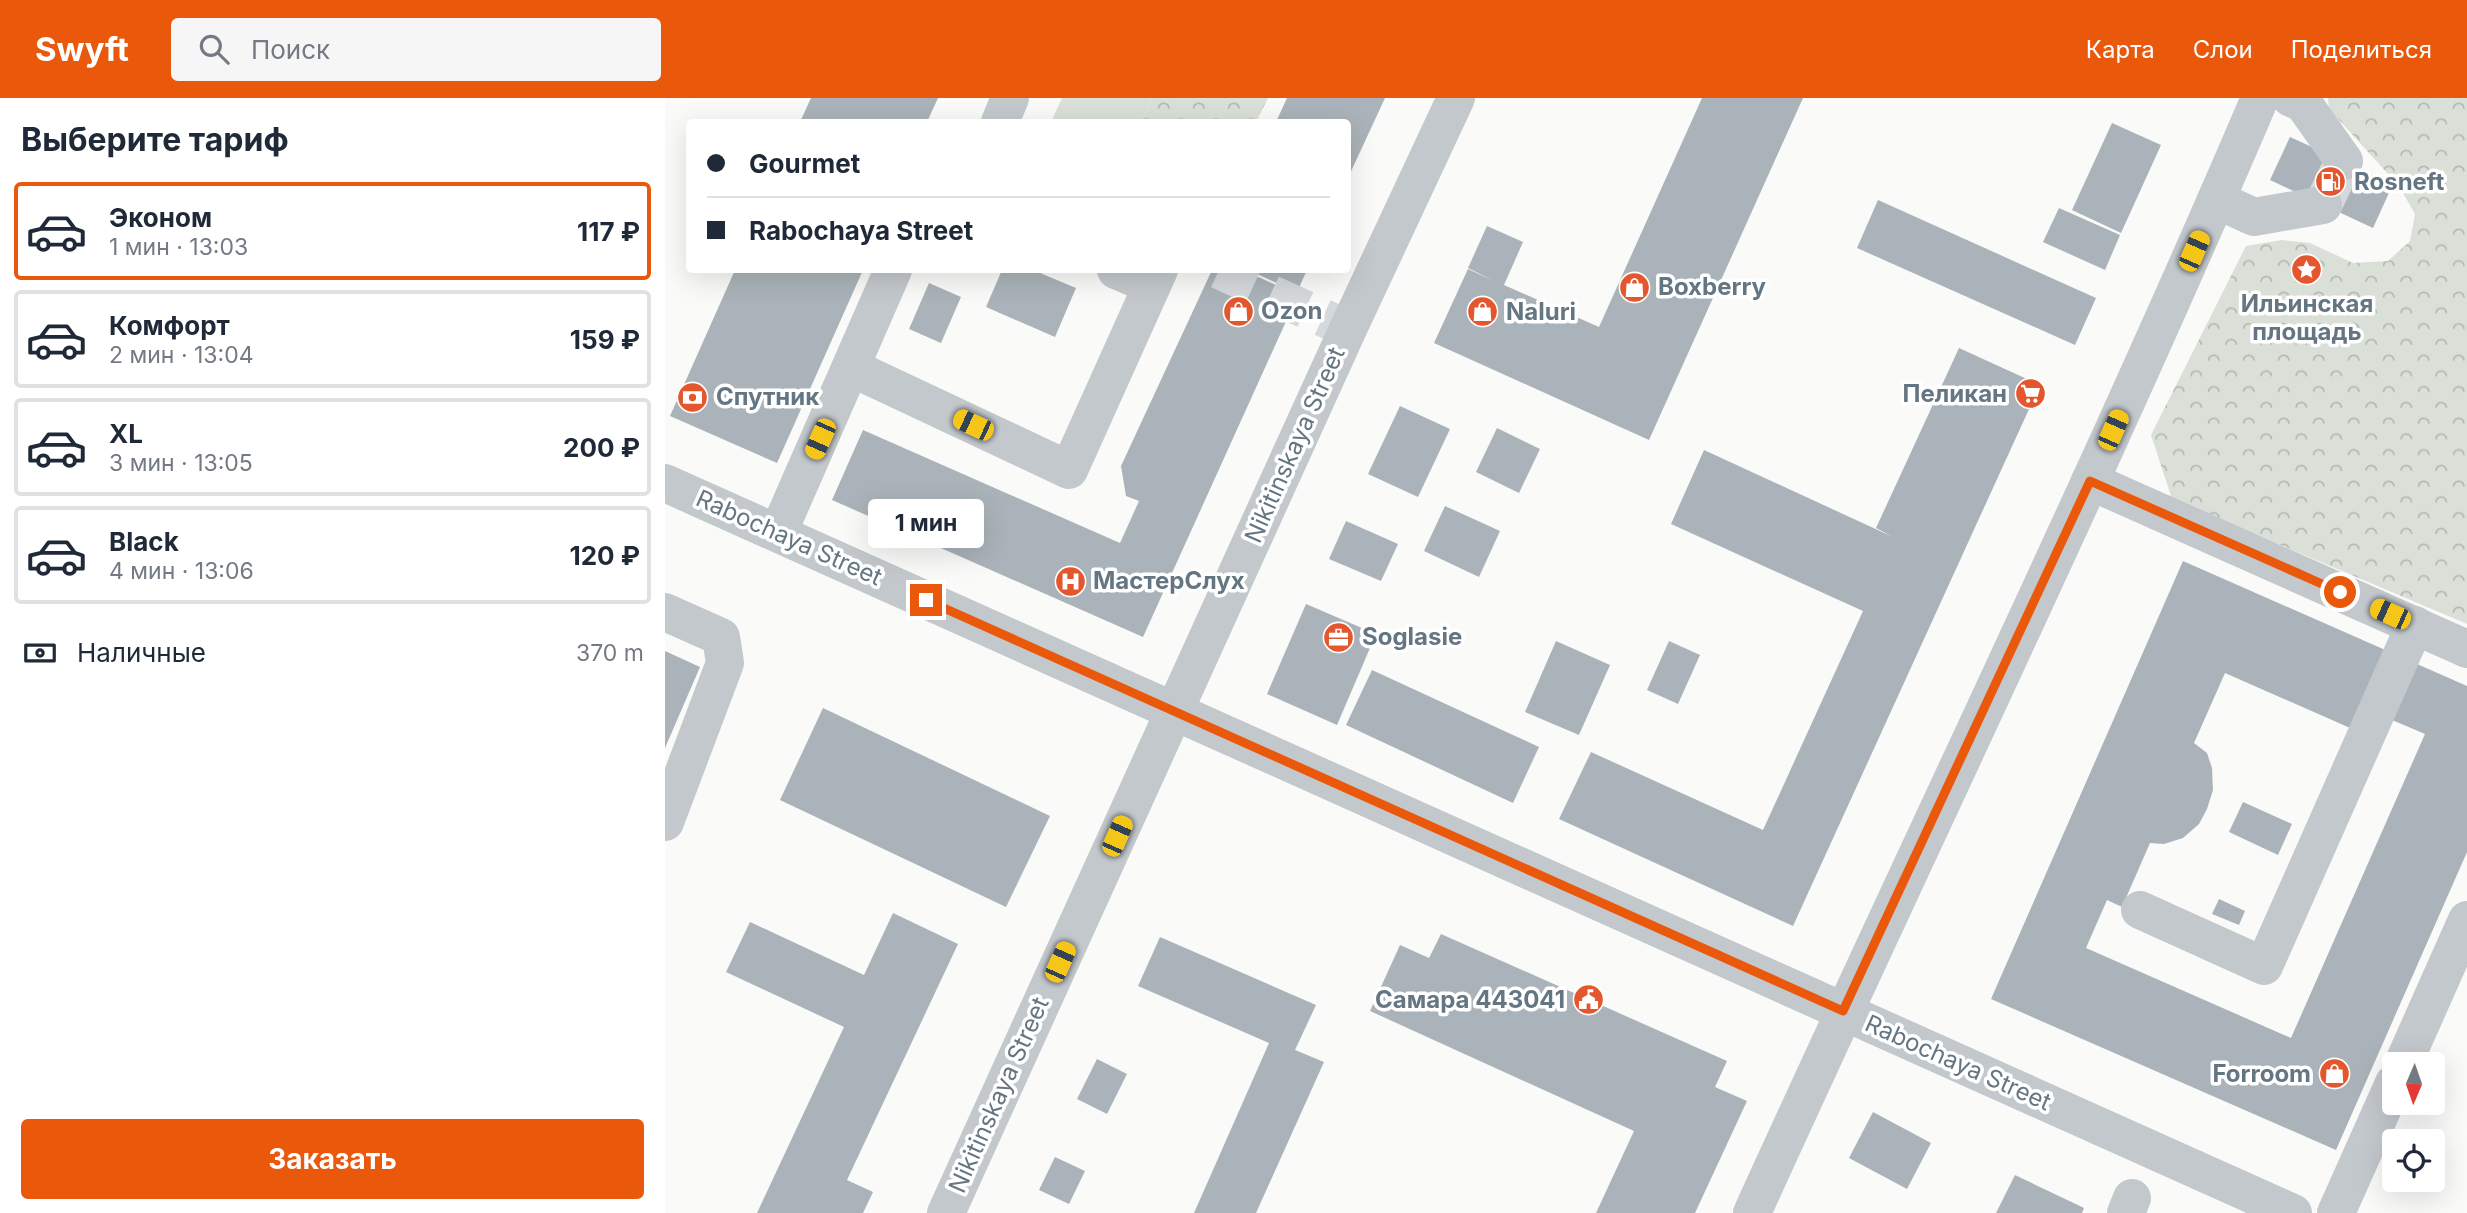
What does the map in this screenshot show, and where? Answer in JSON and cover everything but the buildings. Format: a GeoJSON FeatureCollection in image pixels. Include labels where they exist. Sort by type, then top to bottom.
{"type":"FeatureCollection","features":[{"type":"Feature","properties":{"kind":"street"},"geometry":{"type":"LineString","coordinates":[[1001,119],[1010,98]]}},
{"type":"Feature","properties":{"kind":"street","name":"Nikitinskaya Street"},"geometry":{"type":"LineString","coordinates":[[946,1213],[1456,98]]}},
{"type":"Feature","properties":{"kind":"street"},"geometry":{"type":"LineString","coordinates":[[1752,1213],[2090,481],[2217,201],[2260,98]]}},
{"type":"Feature","properties":{"kind":"street"},"geometry":{"type":"LineString","coordinates":[[2291,98],[2303,103],[2344,161]]}},
{"type":"Feature","properties":{"kind":"street"},"geometry":{"type":"LineString","coordinates":[[2217,201],[2254,217],[2323,205]]}},
{"type":"Feature","properties":{"kind":"street"},"geometry":{"type":"LineString","coordinates":[[778,533],[892,273]]}},
{"type":"Feature","properties":{"kind":"street"},"geometry":{"type":"LineString","coordinates":[[852,368],[1069,470],[1155,277],[1133,273]]}},
{"type":"Feature","properties":{"kind":"street"},"geometry":{"type":"LineString","coordinates":[[2090,481],[2467,649]]}},
{"type":"Feature","properties":{"kind":"street","name":"Rabochaya Street"},"geometry":{"type":"LineString","coordinates":[[665,483],[2293,1213]]}},
{"type":"Feature","properties":{"kind":"street"},"geometry":{"type":"LineString","coordinates":[[665,612],[721,637],[725,663],[665,822]]}},
{"type":"Feature","properties":{"kind":"street"},"geometry":{"type":"LineString","coordinates":[[2140,910],[2264,966],[2415,625]]}},
{"type":"Feature","properties":{"kind":"street"},"geometry":{"type":"LineString","coordinates":[[2408,1052],[2467,920]]}},
{"type":"Feature","properties":{"kind":"street"},"geometry":{"type":"LineString","coordinates":[[2336,1213],[2382,1110]]}},
{"type":"Feature","properties":{"kind":"green space"},"geometry":{"type":"Polygon","coordinates":[[[1062,98],[1152,98],[1142,119],[1052,119],[1062,98]]]}},
{"type":"Feature","properties":{"kind":"green space"},"geometry":{"type":"Polygon","coordinates":[[[1152,98],[1268,98],[1258,119],[1142,119],[1152,98]]]}},
{"type":"Feature","properties":{"kind":"green space","name":"Ильинская площадь"},"geometry":{"type":"Polygon","coordinates":[[[2328,98],[2467,98],[2467,624],[2172,499],[2151,435],[2246,246],[2282,240],[2310,243],[2353,263],[2388,261],[2410,241],[2415,214],[2399,186],[2329,109],[2328,98]]]}},
{"type":"Feature","properties":{"kind":"tunnel"},"geometry":{"type":"LineString","coordinates":[[2323,205],[2344,161]]}},
{"type":"Feature","properties":{"kind":"tunnel"},"geometry":{"type":"LineString","coordinates":[[1226,273],[1348,329]]}},
{"type":"Feature","properties":{"kind":"place","name":"Rosneft"},"geometry":{"type":"Point","coordinates":[2331,182]}},
{"type":"Feature","properties":{"kind":"place","name":"Ильинская площадь"},"geometry":{"type":"Point","coordinates":[2307,270]}},
{"type":"Feature","properties":{"kind":"place","name":"Boxberry"},"geometry":{"type":"Point","coordinates":[1635,287]}},
{"type":"Feature","properties":{"kind":"place","name":"Ozon"},"geometry":{"type":"Point","coordinates":[1238,311]}},
{"type":"Feature","properties":{"kind":"place","name":"Naluri"},"geometry":{"type":"Point","coordinates":[1483,312]}},
{"type":"Feature","properties":{"kind":"place","name":"Пеликан"},"geometry":{"type":"Point","coordinates":[2030,394]}},
{"type":"Feature","properties":{"kind":"place","name":"Спутник"},"geometry":{"type":"Point","coordinates":[693,397]}},
{"type":"Feature","properties":{"kind":"place","name":"МастерСлух"},"geometry":{"type":"Point","coordinates":[1070,581]}},
{"type":"Feature","properties":{"kind":"place","name":"Soglasie"},"geometry":{"type":"Point","coordinates":[1339,637]}},
{"type":"Feature","properties":{"kind":"place","name":"Самара 443041"},"geometry":{"type":"Point","coordinates":[1588,1000]}},
{"type":"Feature","properties":{"kind":"place","name":"Forroom"},"geometry":{"type":"Point","coordinates":[2334,1074]}},
{"type":"Feature","properties":{"kind":"route"},"geometry":{"type":"LineString","coordinates":[[926,600],[1843,1011],[2090,481],[2340,592]]}}]}
